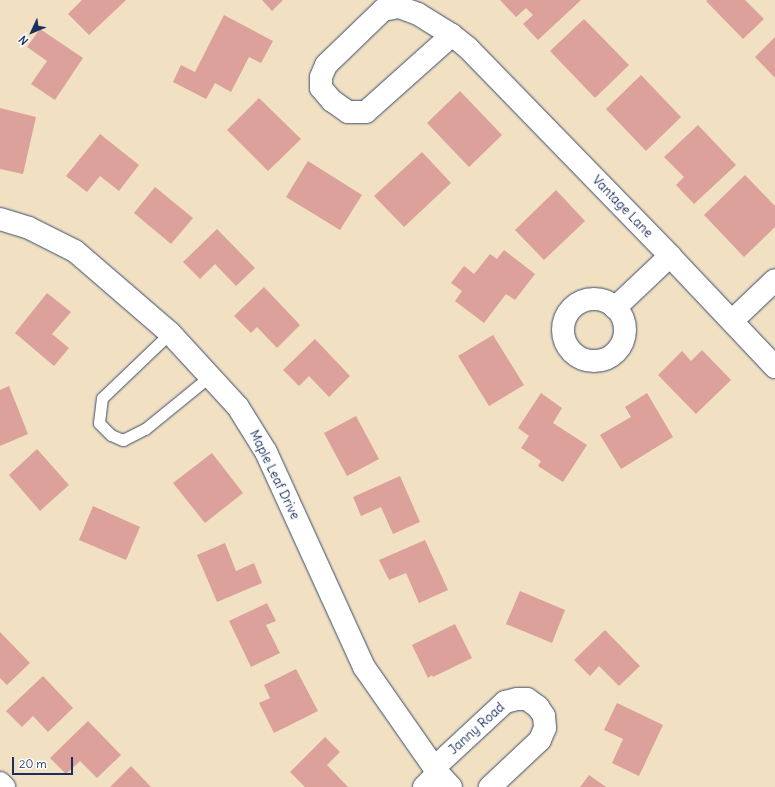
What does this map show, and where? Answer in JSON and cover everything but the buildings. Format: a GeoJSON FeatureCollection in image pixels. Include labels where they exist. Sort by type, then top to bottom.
{"type":"FeatureCollection","features":[{"type":"Feature","properties":{"kind":"street","name":"Vantage Lane"},"geometry":{"type":"LineString","coordinates":[[460,42],[366,112],[348,112],[332,101],[321,88],[321,77],[326,65],[382,10],[399,7],[418,14],[460,42],[670,256],[775,367]]}},
{"type":"Feature","properties":{"kind":"street","name":"Maple Leaf Drive"},"geometry":{"type":"LineString","coordinates":[[0,219],[29,228],[75,251],[170,333],[238,407],[266,452],[364,667],[437,779]]}},
{"type":"Feature","properties":{"kind":"street"},"geometry":{"type":"LineString","coordinates":[[615,308],[670,256]]}},
{"type":"Feature","properties":{"kind":"street"},"geometry":{"type":"LineString","coordinates":[[732,321],[775,280]]}},
{"type":"Feature","properties":{"kind":"street","name":"Janny Road"},"geometry":{"type":"LineString","coordinates":[[437,779],[505,702],[517,699],[527,699],[538,707],[544,716],[545,728],[540,740],[490,787]]}},
{"type":"Feature","properties":{"kind":"street"},"geometry":{"type":"LineString","coordinates":[[0,783],[4,787]]}},
{"type":"Feature","properties":{"kind":"lane"},"geometry":{"type":"LineString","coordinates":[[170,333],[102,398],[98,423],[111,435],[123,440],[145,429],[210,376]]}}]}
